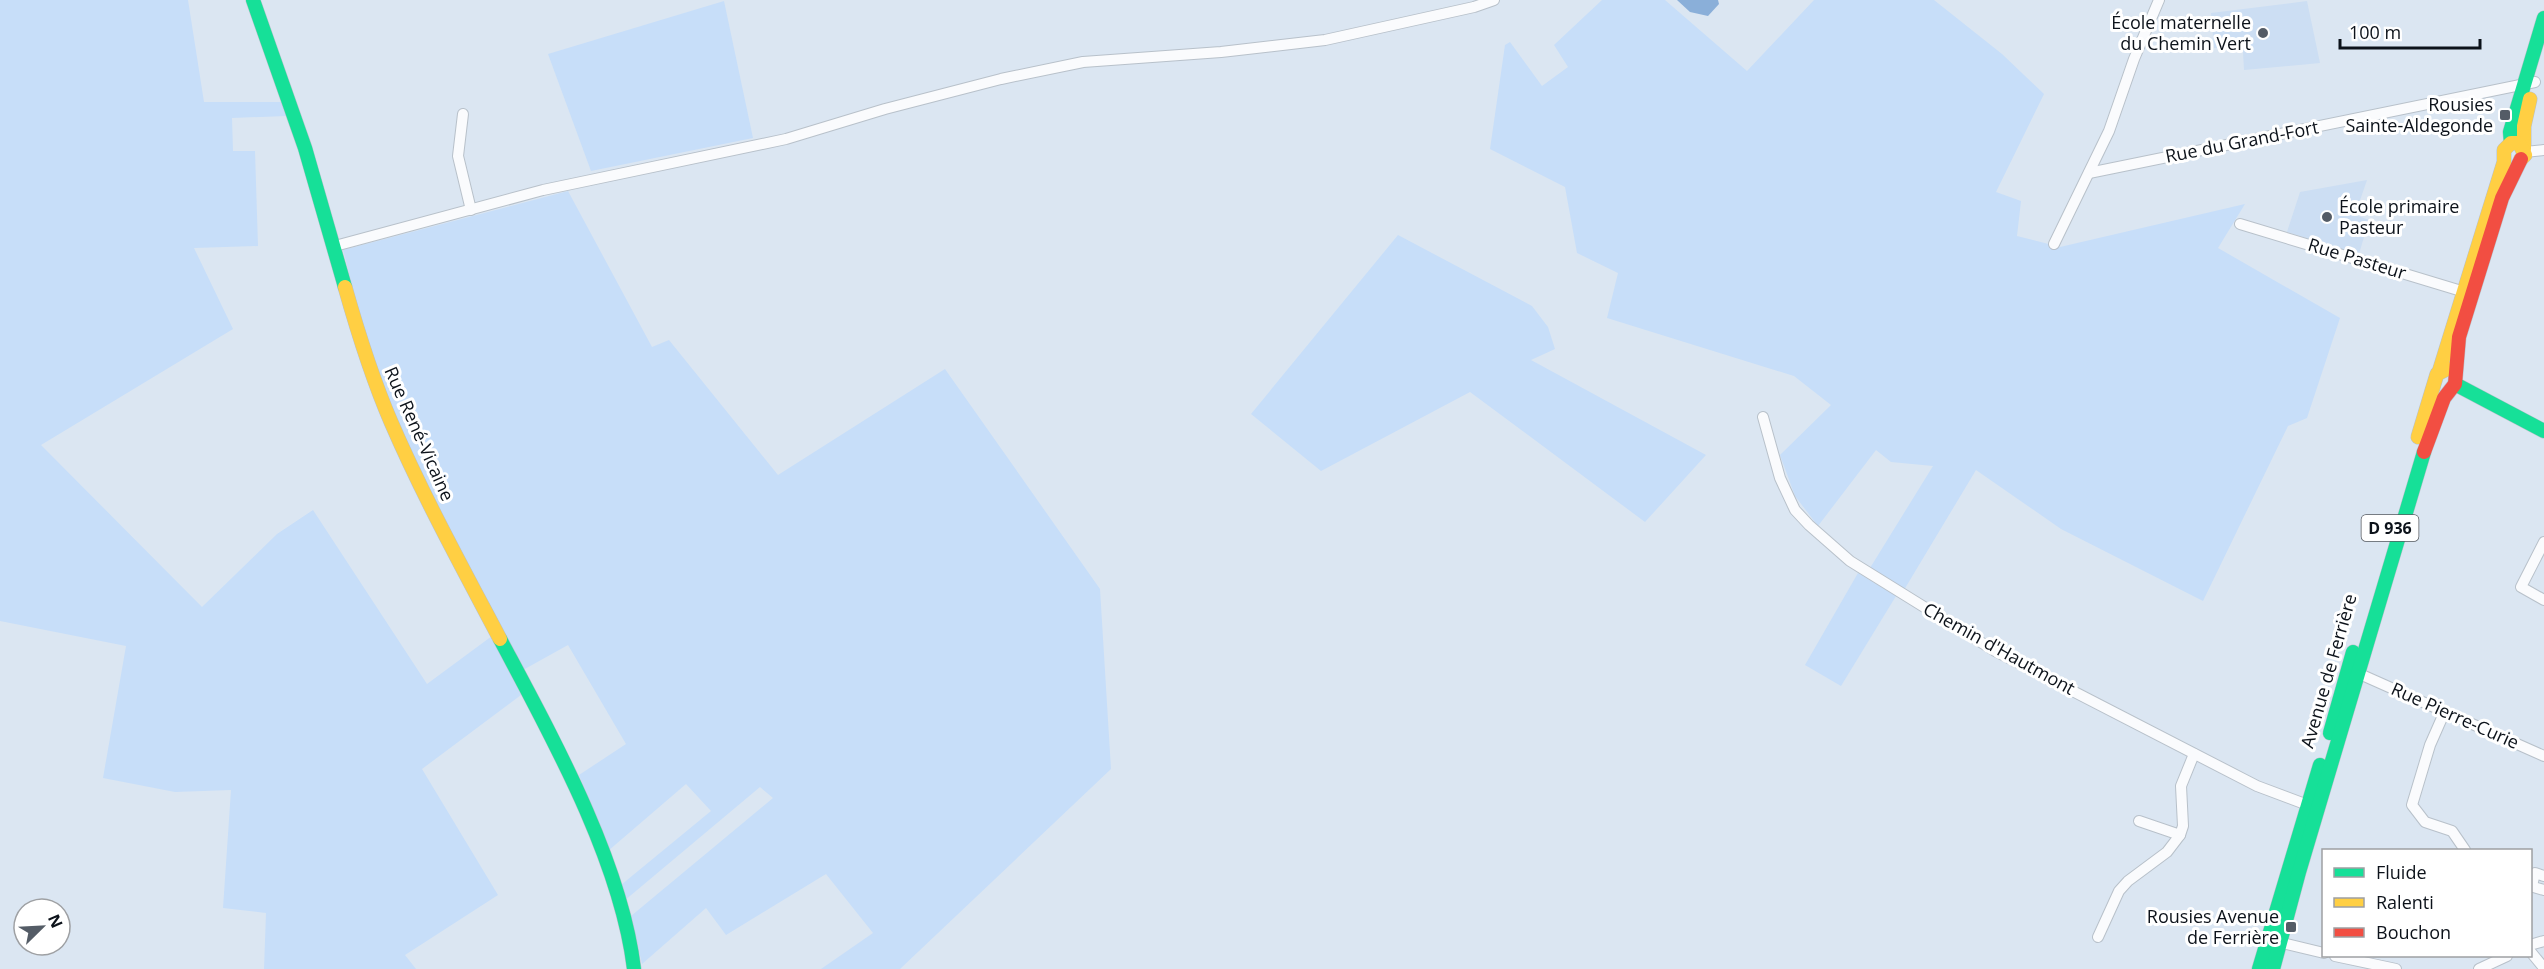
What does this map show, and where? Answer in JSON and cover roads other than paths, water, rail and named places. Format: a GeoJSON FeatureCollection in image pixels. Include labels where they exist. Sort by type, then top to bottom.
{"type":"FeatureCollection","features":[{"type":"Feature","properties":{"kind":"main road","name":"Rue René-Vicaine"},"geometry":{"type":"LineString","coordinates":[[253,0],[291,105],[335,246],[364,352],[407,460],[524,681],[606,860],[624,916],[634,969]]}},
{"type":"Feature","properties":{"kind":"main road","name":"Avenue de Ferrière"},"geometry":{"type":"LineString","coordinates":[[2273,969],[2273,942],[2308,804],[2358,672],[2437,377],[2502,198],[2522,154],[2530,83],[2544,18]]}},
{"type":"Feature","properties":{"kind":"main road","name":"Avenue de Ferrière"},"geometry":{"type":"LineString","coordinates":[[2511,143],[2510,132],[2544,51]]}},
{"type":"Feature","properties":{"kind":"main road"},"geometry":{"type":"LineString","coordinates":[[2511,143],[2519,143],[2522,154],[2511,163],[2504,156],[2506,147],[2511,143]]}},
{"type":"Feature","properties":{"kind":"main road","name":"Avenue de Ferrière"},"geometry":{"type":"LineString","coordinates":[[2259,969],[2273,942],[2299,872],[2432,425],[2453,383],[2468,293],[2504,156]]}},
{"type":"Feature","properties":{"kind":"main road"},"geometry":{"type":"LineString","coordinates":[[2437,377],[2440,388],[2453,383],[2544,431]]}},
{"type":"Feature","properties":{"kind":"street"},"geometry":{"type":"LineString","coordinates":[[335,246],[543,190],[786,139],[953,91],[1073,64],[1325,40],[1474,7],[1494,0]]}},
{"type":"Feature","properties":{"kind":"street"},"geometry":{"type":"LineString","coordinates":[[2054,244],[2109,131],[2134,59],[2159,0]]}},
{"type":"Feature","properties":{"kind":"street","name":"Rue du Grand-Fort"},"geometry":{"type":"LineString","coordinates":[[2089,172],[2530,83]]}},
{"type":"Feature","properties":{"kind":"street"},"geometry":{"type":"LineString","coordinates":[[463,114],[458,156],[471,210]]}},
{"type":"Feature","properties":{"kind":"street"},"geometry":{"type":"LineString","coordinates":[[2522,154],[2544,150]]}},
{"type":"Feature","properties":{"kind":"street","name":"Rue Pasteur"},"geometry":{"type":"LineString","coordinates":[[2240,224],[2468,293]]}},
{"type":"Feature","properties":{"kind":"street","name":"Chemin d'Hautmont"},"geometry":{"type":"LineString","coordinates":[[1763,417],[1780,478],[1795,510],[1850,561],[1995,651],[2257,786],[2308,804]]}},
{"type":"Feature","properties":{"kind":"street"},"geometry":{"type":"LineString","coordinates":[[2544,542],[2521,587],[2544,600]]}},
{"type":"Feature","properties":{"kind":"street","name":"Rue Pierre-Curie"},"geometry":{"type":"LineString","coordinates":[[2358,672],[2544,756]]}},
{"type":"Feature","properties":{"kind":"street"},"geometry":{"type":"LineString","coordinates":[[2445,711],[2430,745],[2412,805],[2425,822],[2452,831],[2464,849]]}},
{"type":"Feature","properties":{"kind":"street"},"geometry":{"type":"LineString","coordinates":[[2098,937],[2119,891],[2128,881],[2167,852],[2180,835],[2181,786],[2193,754]]}},
{"type":"Feature","properties":{"kind":"street"},"geometry":{"type":"LineString","coordinates":[[2317,815],[2308,804],[2323,795]]}},
{"type":"Feature","properties":{"kind":"street"},"geometry":{"type":"LineString","coordinates":[[2139,821],[2180,835]]}},
{"type":"Feature","properties":{"kind":"street"},"geometry":{"type":"LineString","coordinates":[[2532,883],[2535,873],[2544,876]]}},
{"type":"Feature","properties":{"kind":"street"},"geometry":{"type":"LineString","coordinates":[[2273,942],[2322,953]]}},
{"type":"Feature","properties":{"kind":"street"},"geometry":{"type":"LineString","coordinates":[[2532,952],[2538,957],[2544,968]]}},
{"type":"Feature","properties":{"kind":"street"},"geometry":{"type":"LineString","coordinates":[[2340,957],[2396,969]]}},
{"type":"Feature","properties":{"kind":"street"},"geometry":{"type":"LineString","coordinates":[[2479,969],[2505,957]]}},
{"type":"Feature","properties":{"kind":"place","name":"École maternelle du Chemin Vert"},"geometry":{"type":"Point","coordinates":[2263,33]}},
{"type":"Feature","properties":{"kind":"place","name":"Rousies Sainte-Aldegonde"},"geometry":{"type":"Point","coordinates":[2505,115]}},
{"type":"Feature","properties":{"kind":"place","name":"École primaire Pasteur"},"geometry":{"type":"Point","coordinates":[2327,217]}},
{"type":"Feature","properties":{"kind":"place","name":"Rousies Avenue de Ferrière"},"geometry":{"type":"Point","coordinates":[2291,927]}}]}
